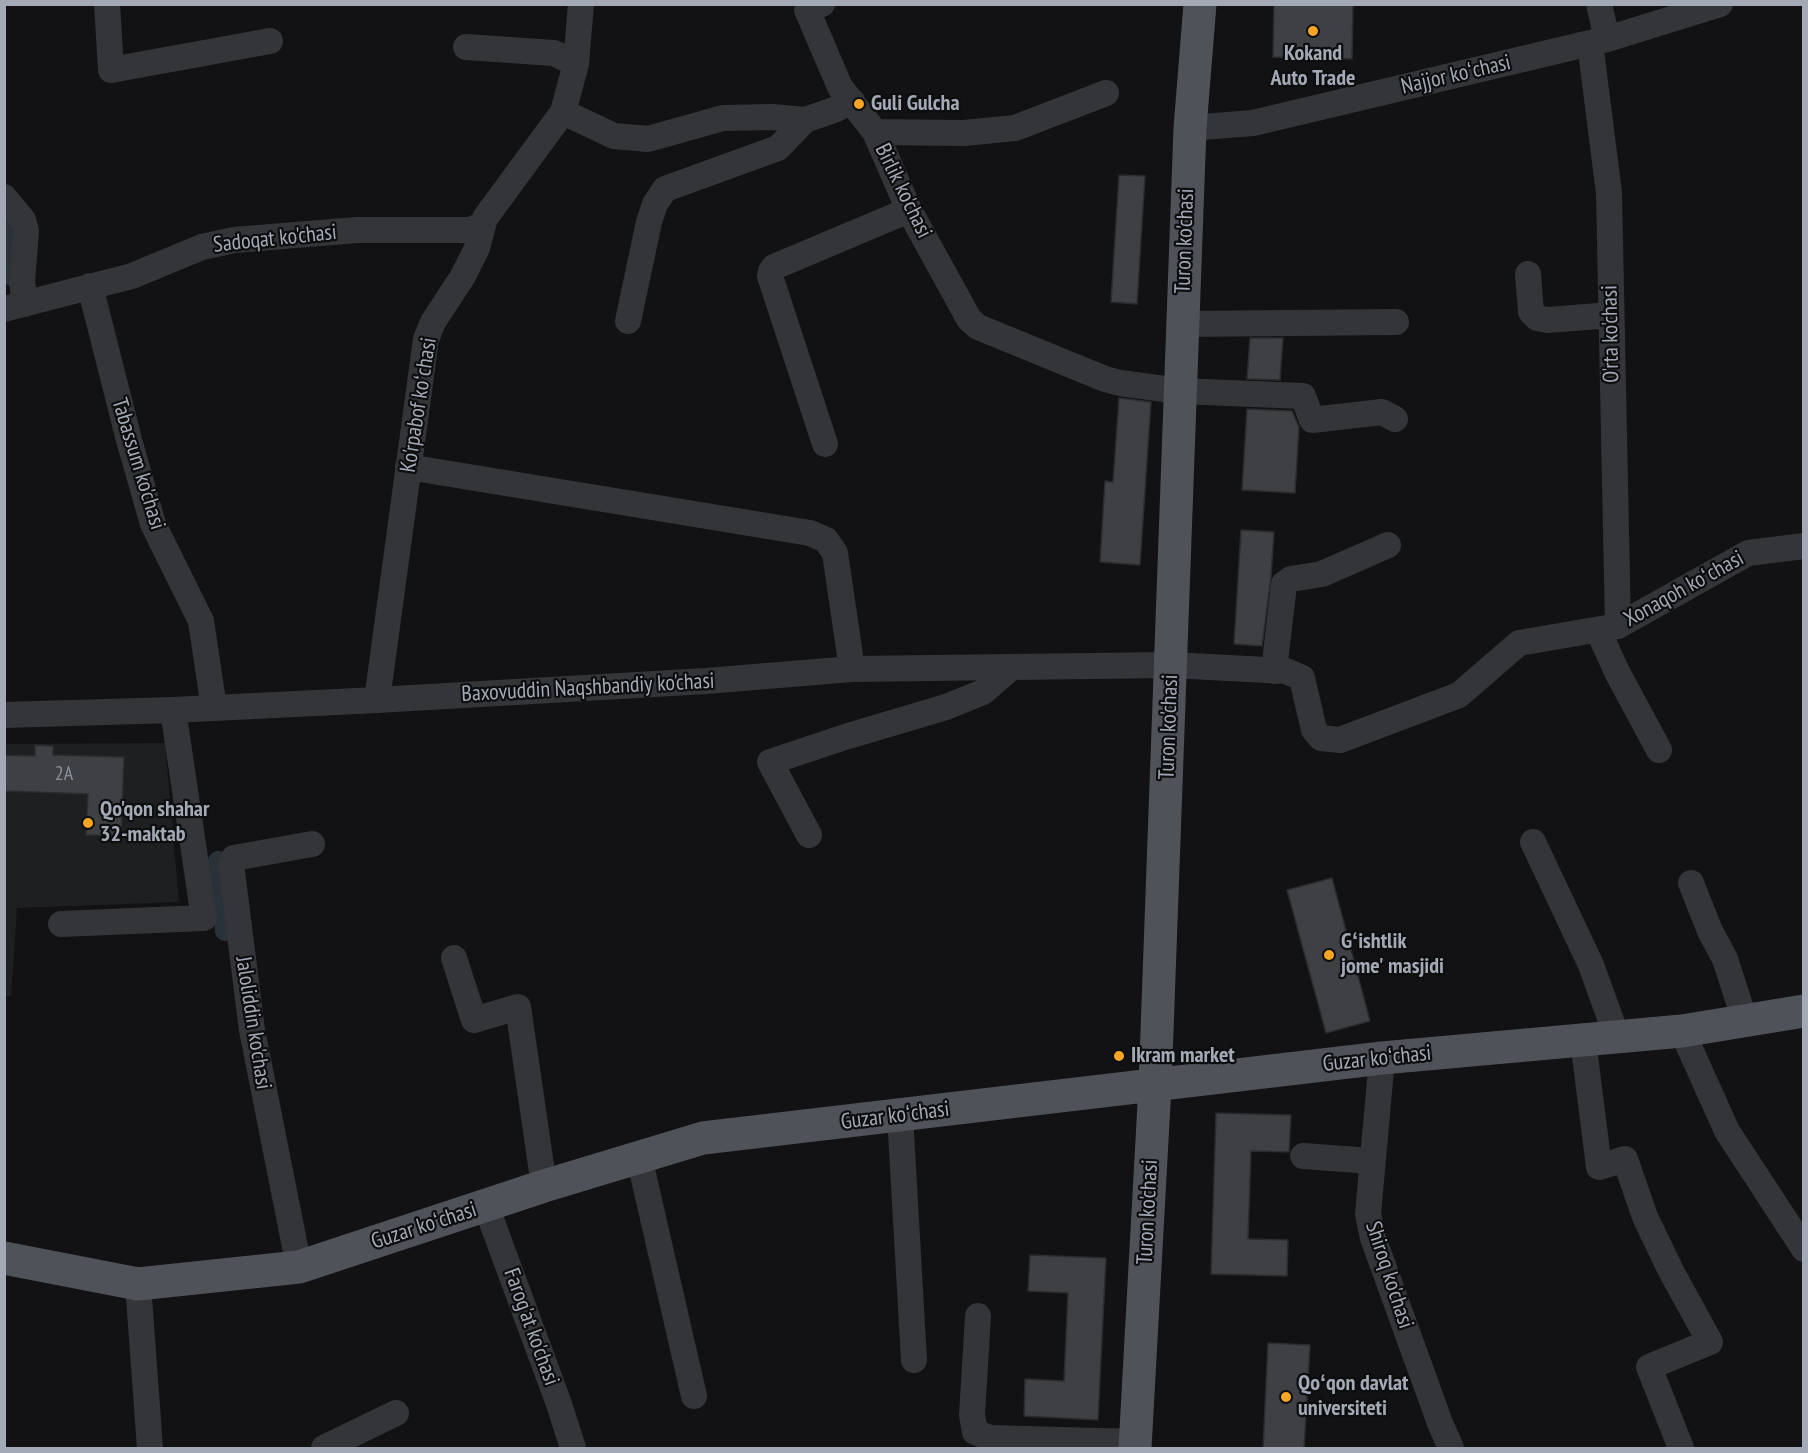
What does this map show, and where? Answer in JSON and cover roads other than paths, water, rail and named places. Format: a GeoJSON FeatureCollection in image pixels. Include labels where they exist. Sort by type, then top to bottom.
{"type":"FeatureCollection","features":[{"type":"Feature","properties":{"kind":"main road","name":"Turon ko'chasi"},"geometry":{"type":"LineString","coordinates":[[1135,1445],[1155,1086],[1190,128],[1200,4]]}},
{"type":"Feature","properties":{"kind":"main road","name":"Guzar koʻchasi"},"geometry":{"type":"LineString","coordinates":[[4,1258],[138,1284],[299,1267],[544,1186],[703,1138],[1382,1058],[1682,1031],[1803,1011]]}},
{"type":"Feature","properties":{"kind":"street"},"geometry":{"type":"LineString","coordinates":[[107,4],[111,70],[270,41]]}},
{"type":"Feature","properties":{"kind":"street","name":"Ko'rpabof koʻchasi"},"geometry":{"type":"LineString","coordinates":[[377,700],[426,339],[433,322],[477,248],[485,218],[563,112],[576,64],[581,4]]}},
{"type":"Feature","properties":{"kind":"street","name":"Birlik ko'chasi"},"geometry":{"type":"LineString","coordinates":[[822,4],[807,10],[840,87],[875,132],[909,210],[969,319],[978,327],[1104,379],[1120,383],[1180,391],[1303,396],[1312,420],[1382,411],[1395,419]]}},
{"type":"Feature","properties":{"kind":"street","name":"O'rta ko'chasi"},"geometry":{"type":"LineString","coordinates":[[1599,4],[1598,41],[1609,193],[1611,315],[1608,628]]}},
{"type":"Feature","properties":{"kind":"street","name":"Najjor koʻchasi"},"geometry":{"type":"LineString","coordinates":[[1190,128],[1253,123],[1598,41],[1720,4]]}},
{"type":"Feature","properties":{"kind":"street"},"geometry":{"type":"LineString","coordinates":[[466,47],[554,53],[576,64]]}},
{"type":"Feature","properties":{"kind":"street"},"geometry":{"type":"LineString","coordinates":[[875,132],[964,133],[1015,128],[1106,93]]}},
{"type":"Feature","properties":{"kind":"street"},"geometry":{"type":"LineString","coordinates":[[563,112],[614,136],[648,139],[723,118],[772,117],[805,120],[852,101]]}},
{"type":"Feature","properties":{"kind":"street"},"geometry":{"type":"LineString","coordinates":[[628,321],[649,222],[655,204],[665,189],[778,148],[805,120]]}},
{"type":"Feature","properties":{"kind":"street"},"geometry":{"type":"LineString","coordinates":[[4,196],[23,220],[26,231],[22,282],[15,306]]}},
{"type":"Feature","properties":{"kind":"street"},"geometry":{"type":"LineString","coordinates":[[825,444],[770,276],[771,271],[774,267],[909,210]]}},
{"type":"Feature","properties":{"kind":"street","name":"Sadoqat ko'chasi"},"geometry":{"type":"LineString","coordinates":[[15,306],[132,276],[202,247],[234,240],[357,230],[471,230],[483,225]]}},
{"type":"Feature","properties":{"kind":"street"},"geometry":{"type":"LineString","coordinates":[[1528,274],[1531,312],[1537,318],[1548,320],[1611,315]]}},
{"type":"Feature","properties":{"kind":"street","name":"Tabassum ko'chasi"},"geometry":{"type":"LineString","coordinates":[[90,286],[153,524],[201,621],[214,708]]}},
{"type":"Feature","properties":{"kind":"street"},"geometry":{"type":"LineString","coordinates":[[1182,324],[1396,322]]}},
{"type":"Feature","properties":{"kind":"street"},"geometry":{"type":"LineString","coordinates":[[408,467],[810,533],[826,540],[835,553],[852,669]]}},
{"type":"Feature","properties":{"kind":"street"},"geometry":{"type":"LineString","coordinates":[[1274,671],[1284,584],[1292,579],[1322,574],[1388,544]]}},
{"type":"Feature","properties":{"kind":"street","name":"Xonaqoh koʻchasi"},"geometry":{"type":"LineString","coordinates":[[1171,665],[1286,671],[1302,678],[1314,730],[1321,738],[1340,740],[1460,695],[1519,643],[1608,628],[1748,553],[1803,546]]}},
{"type":"Feature","properties":{"kind":"street"},"geometry":{"type":"LineString","coordinates":[[1608,628],[1617,672],[1659,750]]}},
{"type":"Feature","properties":{"kind":"street","name":"Baxovuddin Naqshbandiy ko'chasi"},"geometry":{"type":"LineString","coordinates":[[4,715],[173,711],[377,700],[706,681],[852,669],[1171,665]]}},
{"type":"Feature","properties":{"kind":"street"},"geometry":{"type":"LineString","coordinates":[[809,835],[770,762],[945,707],[983,692],[1012,667]]}},
{"type":"Feature","properties":{"kind":"street"},"geometry":{"type":"LineString","coordinates":[[61,924],[204,918],[173,711]]}},
{"type":"Feature","properties":{"kind":"street"},"geometry":{"type":"LineString","coordinates":[[1533,842],[1591,965],[1617,1037]]}},
{"type":"Feature","properties":{"kind":"street","name":"Jaloliddin ko'chasi"},"geometry":{"type":"LineString","coordinates":[[299,1267],[252,1030],[231,864],[234,858],[312,844]]}},
{"type":"Feature","properties":{"kind":"street"},"geometry":{"type":"LineString","coordinates":[[1691,883],[1710,931],[1725,959],[1745,1021]]}},
{"type":"Feature","properties":{"kind":"street"},"geometry":{"type":"LineString","coordinates":[[454,958],[474,1020],[518,1007],[544,1186]]}},
{"type":"Feature","properties":{"kind":"street"},"geometry":{"type":"LineString","coordinates":[[1682,1031],[1727,1131],[1803,1249]]}},
{"type":"Feature","properties":{"kind":"street"},"geometry":{"type":"LineString","coordinates":[[1583,1040],[1599,1167],[1624,1159],[1646,1217],[1671,1271],[1710,1342],[1649,1367],[1681,1449]]}},
{"type":"Feature","properties":{"kind":"street","name":"Shiroq ko'chasi"},"geometry":{"type":"LineString","coordinates":[[1382,1058],[1368,1214],[1373,1238],[1451,1449]]}},
{"type":"Feature","properties":{"kind":"street"},"geometry":{"type":"LineString","coordinates":[[900,1115],[914,1360]]}},
{"type":"Feature","properties":{"kind":"street"},"geometry":{"type":"LineString","coordinates":[[1303,1156],[1372,1161]]}},
{"type":"Feature","properties":{"kind":"street"},"geometry":{"type":"LineString","coordinates":[[639,1157],[694,1396]]}},
{"type":"Feature","properties":{"kind":"street","name":"Farog'at ko'chasi"},"geometry":{"type":"LineString","coordinates":[[486,1206],[559,1404],[573,1449]]}},
{"type":"Feature","properties":{"kind":"street"},"geometry":{"type":"LineString","coordinates":[[138,1284],[150,1449]]}},
{"type":"Feature","properties":{"kind":"street"},"geometry":{"type":"LineString","coordinates":[[978,1316],[972,1440],[990,1438],[1135,1445]]}},
{"type":"Feature","properties":{"kind":"street"},"geometry":{"type":"LineString","coordinates":[[324,1449],[396,1413]]}},
{"type":"Feature","properties":{"kind":"waterway"},"geometry":{"type":"LineString","coordinates":[[4,212],[9,222],[12,276]]}},
{"type":"Feature","properties":{"kind":"waterway"},"geometry":{"type":"LineString","coordinates":[[218,861],[225,931]]}},
{"type":"Feature","properties":{"kind":"place","name":"Kokand Auto Trade"},"geometry":{"type":"Point","coordinates":[1313,31]}},
{"type":"Feature","properties":{"kind":"place","name":"Guli Gulcha"},"geometry":{"type":"Point","coordinates":[859,104]}},
{"type":"Feature","properties":{"kind":"place","name":"Qo'qon shahar 32-maktab"},"geometry":{"type":"Point","coordinates":[88,823]}},
{"type":"Feature","properties":{"kind":"place","name":"Gʻishtlik jome' masjidi"},"geometry":{"type":"Point","coordinates":[1329,955]}},
{"type":"Feature","properties":{"kind":"place","name":"Ikram market"},"geometry":{"type":"Point","coordinates":[1119,1056]}},
{"type":"Feature","properties":{"kind":"place","name":"Qoʻqon davlat universiteti"},"geometry":{"type":"Point","coordinates":[1286,1397]}}]}
